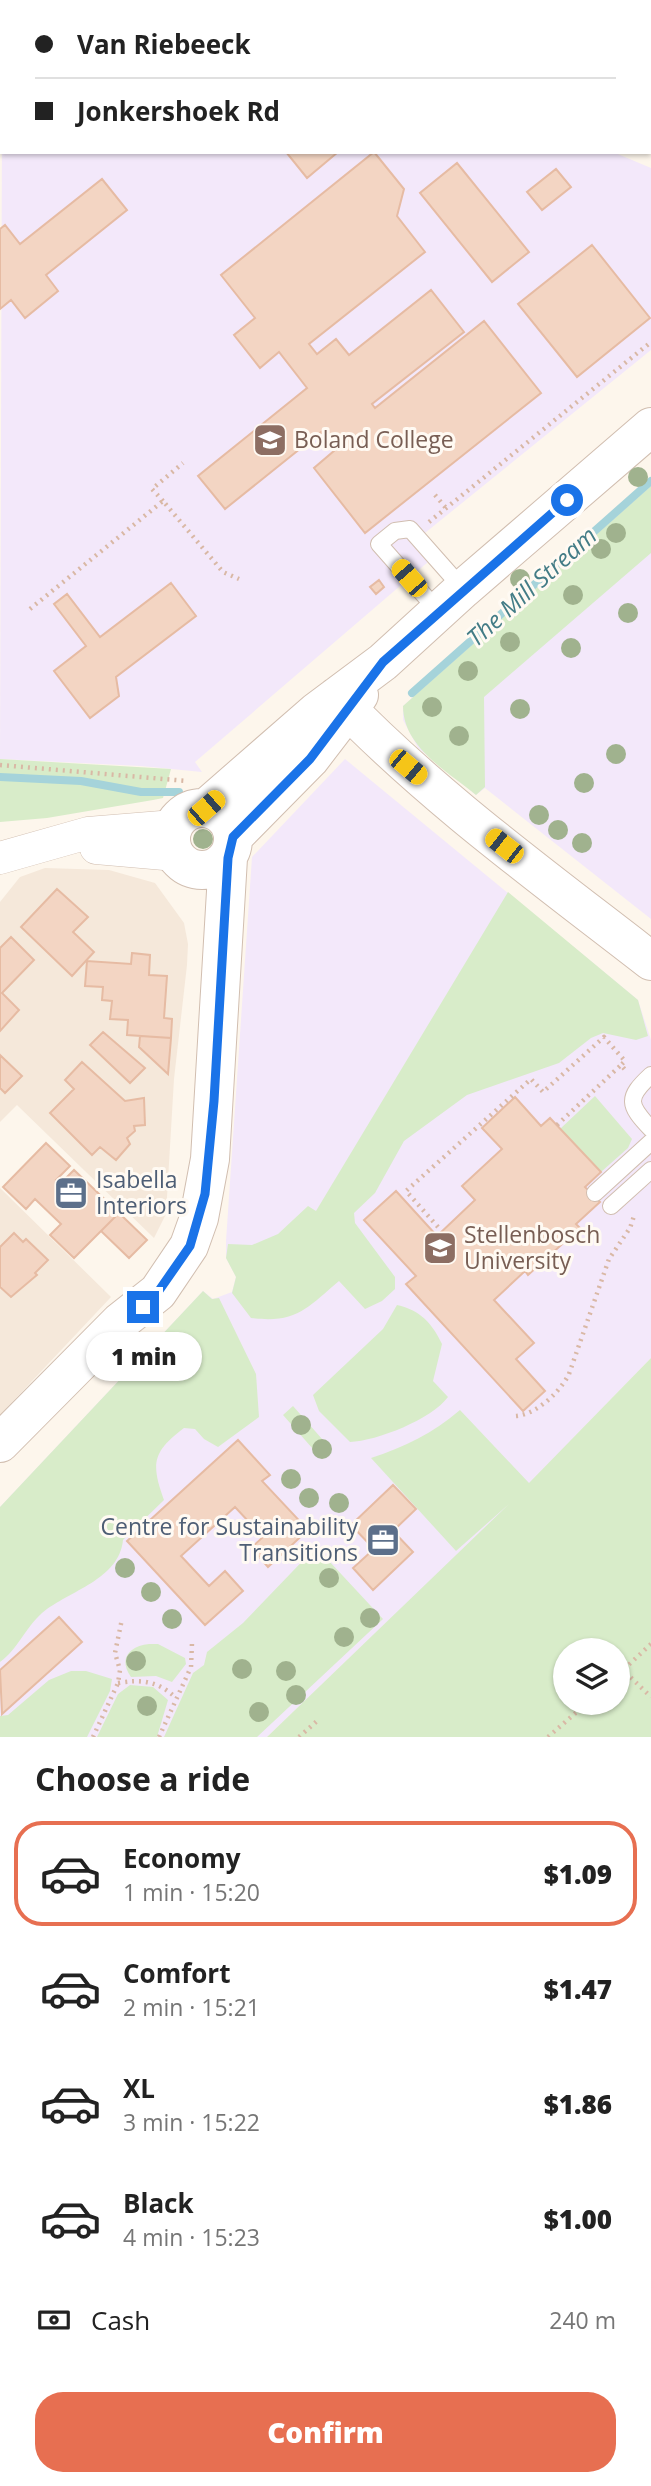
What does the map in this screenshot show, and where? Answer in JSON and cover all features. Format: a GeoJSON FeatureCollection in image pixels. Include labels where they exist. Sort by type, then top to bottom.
{"type":"FeatureCollection","features":[{"type":"Feature","properties":{"kind":"street"},"geometry":{"type":"LineString","coordinates":[[0,858],[68,841],[85,847],[201,833],[310,759],[342,703],[383,662],[450,600],[651,427]]}},
{"type":"Feature","properties":{"kind":"street"},"geometry":{"type":"LineString","coordinates":[[342,703],[408,767],[483,830],[651,961]]}},
{"type":"Feature","properties":{"kind":"street"},"geometry":{"type":"LineString","coordinates":[[0,1443],[120,1322],[158,1292],[190,1246],[200,1218],[210,1159],[201,833]]}},
{"type":"Feature","properties":{"kind":"lane"},"geometry":{"type":"LineString","coordinates":[[410,529],[450,600],[379,544],[395,531],[410,529]]}},
{"type":"Feature","properties":{"kind":"lane"},"geometry":{"type":"LineString","coordinates":[[649,1124],[632,1101],[635,1090],[651,1075]]}},
{"type":"Feature","properties":{"kind":"lane"},"geometry":{"type":"LineString","coordinates":[[595,1193],[651,1142]]}},
{"type":"Feature","properties":{"kind":"lane"},"geometry":{"type":"LineString","coordinates":[[611,1206],[651,1170]]}},
{"type":"Feature","properties":{"kind":"path"},"geometry":{"type":"LineString","coordinates":[[426,524],[651,342]]}},
{"type":"Feature","properties":{"kind":"path"},"geometry":{"type":"LineString","coordinates":[[183,463],[152,489],[223,572],[239,579]]}},
{"type":"Feature","properties":{"kind":"path"},"geometry":{"type":"LineString","coordinates":[[435,495],[446,508]]}},
{"type":"Feature","properties":{"kind":"path"},"geometry":{"type":"LineString","coordinates":[[30,609],[163,501]]}},
{"type":"Feature","properties":{"kind":"path"},"geometry":{"type":"LineString","coordinates":[[0,765],[201,833]]}},
{"type":"Feature","properties":{"kind":"path"},"geometry":{"type":"LineString","coordinates":[[438,1227],[406,1191],[531,1079],[543,1092],[604,1037],[625,1061],[556,1125]]}},
{"type":"Feature","properties":{"kind":"path"},"geometry":{"type":"LineString","coordinates":[[621,1065],[632,1078]]}},
{"type":"Feature","properties":{"kind":"path"},"geometry":{"type":"LineString","coordinates":[[516,1416],[526,1415],[560,1391],[569,1374],[609,1259],[630,1228],[639,1199],[634,1185]]}},
{"type":"Feature","properties":{"kind":"path"},"geometry":{"type":"LineString","coordinates":[[93,1737],[118,1684],[120,1670],[115,1653],[122,1619]]}},
{"type":"Feature","properties":{"kind":"path"},"geometry":{"type":"LineString","coordinates":[[159,1737],[191,1667],[192,1643]]}},
{"type":"Feature","properties":{"kind":"path"},"geometry":{"type":"LineString","coordinates":[[630,1664],[651,1644]]}},
{"type":"Feature","properties":{"kind":"path"},"geometry":{"type":"LineString","coordinates":[[630,1677],[651,1697]]}},
{"type":"Feature","properties":{"kind":"path"},"geometry":{"type":"LineString","coordinates":[[118,1684],[149,1681],[166,1688],[176,1698]]}},
{"type":"Feature","properties":{"kind":"path"},"geometry":{"type":"LineString","coordinates":[[548,1737],[573,1715]]}},
{"type":"Feature","properties":{"kind":"path"},"geometry":{"type":"LineString","coordinates":[[299,1737],[317,1721]]}},
{"type":"Feature","properties":{"kind":"shaded area","name":"Boland College"},"geometry":{"type":"Polygon","coordinates":[[[2,154],[618,154],[651,168],[651,350],[420,537],[413,545],[428,562],[195,762],[202,772],[0,759],[2,154]]]}},
{"type":"Feature","properties":{"kind":"shaded area"},"geometry":{"type":"Polygon","coordinates":[[[651,486],[651,919],[485,788],[476,795],[418,748],[403,720],[403,706],[651,486]]]}},
{"type":"Feature","properties":{"kind":"shaded area","name":"Stellenbosch University"},"geometry":{"type":"Polygon","coordinates":[[[345,759],[638,1000],[651,1040],[651,1358],[490,1524],[267,1737],[0,1737],[0,1507],[203,1291],[213,1299],[232,1292],[236,1277],[226,1258],[226,1241],[252,857],[345,759]]]}},
{"type":"Feature","properties":{"kind":"shaded area"},"geometry":{"type":"Polygon","coordinates":[[[45,868],[109,870],[155,883],[184,923],[188,944],[187,965],[174,1079],[166,1214],[154,1238],[17,1105],[0,1122],[0,902],[20,877],[45,868]]]}},
{"type":"Feature","properties":{"kind":"shaded area"},"geometry":{"type":"Polygon","coordinates":[[[0,1188],[111,1297],[0,1415],[0,1188]]]}},
{"type":"Feature","properties":{"kind":"green space"},"geometry":{"type":"Polygon","coordinates":[[[651,486],[651,553],[484,697],[485,787],[476,795],[418,746],[405,721],[403,706],[651,486]]]}},
{"type":"Feature","properties":{"kind":"green space"},"geometry":{"type":"Polygon","coordinates":[[[0,759],[171,769],[163,798],[47,818],[0,822],[0,759]]]}},
{"type":"Feature","properties":{"kind":"green space"},"geometry":{"type":"Polygon","coordinates":[[[508,892],[638,1000],[648,1036],[636,1040],[603,1033],[591,1038],[559,1063],[467,1095],[404,1141],[375,1193],[354,1213],[355,1223],[395,1277],[395,1289],[382,1301],[365,1309],[339,1281],[300,1312],[279,1319],[251,1318],[232,1293],[236,1277],[226,1258],[228,1244],[252,1245],[278,1234],[308,1206],[316,1211],[508,892]]]}},
{"type":"Feature","properties":{"kind":"green space"},"geometry":{"type":"Polygon","coordinates":[[[595,1096],[632,1139],[628,1148],[601,1172],[560,1129],[595,1096]]]}},
{"type":"Feature","properties":{"kind":"green space"},"geometry":{"type":"Polygon","coordinates":[[[203,1291],[212,1299],[219,1298],[256,1374],[259,1417],[218,1447],[204,1439],[195,1429],[184,1428],[173,1437],[160,1452],[157,1460],[157,1477],[164,1500],[123,1540],[120,1554],[103,1575],[42,1613],[0,1662],[0,1507],[203,1291]]]}},
{"type":"Feature","properties":{"kind":"green space"},"geometry":{"type":"Polygon","coordinates":[[[397,1305],[419,1314],[438,1336],[442,1344],[433,1381],[448,1397],[417,1421],[374,1438],[350,1442],[319,1411],[313,1395],[383,1329],[397,1305]]]}},
{"type":"Feature","properties":{"kind":"green space"},"geometry":{"type":"Polygon","coordinates":[[[651,1358],[651,1737],[267,1737],[509,1504],[456,1551],[371,1458],[418,1438],[460,1410],[529,1483],[651,1358]]]}},
{"type":"Feature","properties":{"kind":"green space"},"geometry":{"type":"Polygon","coordinates":[[[293,1406],[330,1448],[320,1457],[283,1415],[293,1406]]]}},
{"type":"Feature","properties":{"kind":"green space"},"geometry":{"type":"Polygon","coordinates":[[[316,1547],[383,1619],[257,1737],[164,1737],[193,1673],[204,1665],[207,1652],[243,1623],[316,1547]]]}},
{"type":"Feature","properties":{"kind":"green space"},"geometry":{"type":"Polygon","coordinates":[[[158,1644],[185,1658],[186,1664],[172,1682],[156,1676],[131,1677],[126,1665],[128,1654],[136,1647],[158,1644]]]}},
{"type":"Feature","properties":{"kind":"green space"},"geometry":{"type":"Polygon","coordinates":[[[71,1671],[86,1671],[112,1679],[110,1691],[87,1737],[0,1737],[0,1716],[8,1715],[49,1680],[71,1671]]]}},
{"type":"Feature","properties":{"kind":"green space"},"geometry":{"type":"Polygon","coordinates":[[[130,1685],[153,1687],[168,1700],[157,1737],[97,1737],[118,1694],[130,1685]]]}},
{"type":"Feature","properties":{"kind":"building"},"geometry":{"type":"Polygon","coordinates":[[[288,154],[336,154],[307,178],[288,154]]]}},
{"type":"Feature","properties":{"kind":"building"},"geometry":{"type":"Polygon","coordinates":[[[372,154],[376,154],[404,189],[397,216],[425,252],[309,344],[317,354],[336,339],[349,355],[431,290],[464,332],[372,404],[375,408],[484,321],[541,393],[365,533],[314,468],[335,450],[321,432],[225,509],[198,476],[307,388],[279,352],[260,368],[234,335],[255,318],[221,275],[372,154]]]}},
{"type":"Feature","properties":{"kind":"building"},"geometry":{"type":"Polygon","coordinates":[[[457,163],[529,252],[492,282],[420,193],[457,163]]]}},
{"type":"Feature","properties":{"kind":"building"},"geometry":{"type":"Polygon","coordinates":[[[556,169],[571,187],[542,210],[527,192],[556,169]]]}},
{"type":"Feature","properties":{"kind":"building"},"geometry":{"type":"Polygon","coordinates":[[[102,179],[127,210],[46,275],[58,291],[25,318],[11,300],[0,309],[0,229],[5,225],[20,244],[102,179]]]}},
{"type":"Feature","properties":{"kind":"building"},"geometry":{"type":"Polygon","coordinates":[[[592,245],[650,318],[577,377],[518,304],[592,245]]]}},
{"type":"Feature","properties":{"kind":"building"},"geometry":{"type":"Polygon","coordinates":[[[379,580],[384,587],[376,594],[370,587],[379,580]]]}},
{"type":"Feature","properties":{"kind":"building"},"geometry":{"type":"Polygon","coordinates":[[[171,583],[196,616],[116,677],[119,696],[90,718],[54,671],[86,646],[54,604],[67,594],[100,637],[171,583]]]}},
{"type":"Feature","properties":{"kind":"building"},"geometry":{"type":"Polygon","coordinates":[[[57,889],[88,917],[73,932],[94,952],[72,976],[21,927],[57,889]]]}},
{"type":"Feature","properties":{"kind":"building"},"geometry":{"type":"Polygon","coordinates":[[[11,937],[34,960],[2,993],[19,1010],[0,1031],[0,948],[11,937]]]}},
{"type":"Feature","properties":{"kind":"building"},"geometry":{"type":"Polygon","coordinates":[[[132,953],[150,955],[149,975],[167,976],[164,1018],[172,1019],[171,1038],[127,1035],[128,1020],[110,1019],[112,1001],[102,1000],[103,987],[85,986],[87,961],[131,964],[132,953]]]}},
{"type":"Feature","properties":{"kind":"building"},"geometry":{"type":"Polygon","coordinates":[[[103,1032],[145,1068],[130,1083],[90,1045],[103,1032]]]}},
{"type":"Feature","properties":{"kind":"building"},"geometry":{"type":"Polygon","coordinates":[[[140,1036],[171,1038],[168,1074],[139,1047],[140,1036]]]}},
{"type":"Feature","properties":{"kind":"building"},"geometry":{"type":"Polygon","coordinates":[[[0,1055],[22,1076],[5,1093],[0,1088],[0,1055]]]}},
{"type":"Feature","properties":{"kind":"building"},"geometry":{"type":"Polygon","coordinates":[[[82,1062],[125,1101],[144,1098],[145,1125],[134,1126],[135,1131],[127,1138],[130,1144],[116,1160],[100,1147],[92,1155],[50,1113],[74,1089],[65,1080],[82,1062]]]}},
{"type":"Feature","properties":{"kind":"building"},"geometry":{"type":"Polygon","coordinates":[[[515,1097],[541,1126],[550,1118],[601,1172],[585,1187],[600,1202],[576,1224],[580,1228],[528,1275],[525,1271],[494,1300],[534,1343],[516,1359],[545,1391],[523,1411],[406,1284],[416,1276],[364,1220],[396,1191],[437,1236],[475,1200],[462,1186],[502,1149],[482,1128],[515,1097]]]}},
{"type":"Feature","properties":{"kind":"building"},"geometry":{"type":"Polygon","coordinates":[[[46,1143],[70,1166],[56,1180],[60,1184],[74,1170],[119,1213],[74,1258],[50,1235],[61,1224],[35,1199],[26,1209],[3,1187],[46,1143]]]}},
{"type":"Feature","properties":{"kind":"building"},"geometry":{"type":"Polygon","coordinates":[[[119,1213],[147,1240],[129,1258],[101,1231],[119,1213]]]}},
{"type":"Feature","properties":{"kind":"building"},"geometry":{"type":"Polygon","coordinates":[[[14,1233],[23,1242],[26,1239],[48,1260],[35,1273],[37,1275],[11,1297],[0,1287],[0,1247],[14,1233]]]}},
{"type":"Feature","properties":{"kind":"building"},"geometry":{"type":"Polygon","coordinates":[[[238,1440],[270,1475],[262,1481],[308,1530],[268,1567],[251,1548],[263,1537],[235,1507],[181,1556],[209,1586],[225,1571],[243,1591],[205,1625],[127,1541],[238,1440]]]}},
{"type":"Feature","properties":{"kind":"building","name":"Centre for Sustainability Transitions"},"geometry":{"type":"Polygon","coordinates":[[[393,1485],[416,1509],[393,1531],[413,1552],[373,1590],[353,1568],[374,1549],[351,1525],[393,1485]]]}},
{"type":"Feature","properties":{"kind":"building"},"geometry":{"type":"Polygon","coordinates":[[[59,1617],[82,1642],[2,1714],[0,1670],[59,1617]]]}},
{"type":"Feature","properties":{"kind":"waterway","name":"The Mill Stream"},"geometry":{"type":"LineString","coordinates":[[412,693],[651,481]]}},
{"type":"Feature","properties":{"kind":"waterway","name":"The Mill Stream"},"geometry":{"type":"LineString","coordinates":[[0,777],[81,781],[141,792],[179,792]]}},
{"type":"Feature","properties":{"kind":"place","name":"Boland College"},"geometry":{"type":"Point","coordinates":[270,440]}},
{"type":"Feature","properties":{"kind":"place","name":"Isabella Interiors"},"geometry":{"type":"Point","coordinates":[71,1193]}},
{"type":"Feature","properties":{"kind":"place","name":"Stellenbosch University"},"geometry":{"type":"Point","coordinates":[440,1248]}},
{"type":"Feature","properties":{"kind":"place","name":"Centre for Sustainability Transitions"},"geometry":{"type":"Point","coordinates":[383,1540]}},
{"type":"Feature","properties":{"kind":"route"},"geometry":{"type":"LineString","coordinates":[[143,1307],[158,1292],[190,1246],[205,1194],[210,1159],[226,928],[228,858],[233,837],[310,759],[383,662],[450,600],[567,500]]}}]}
